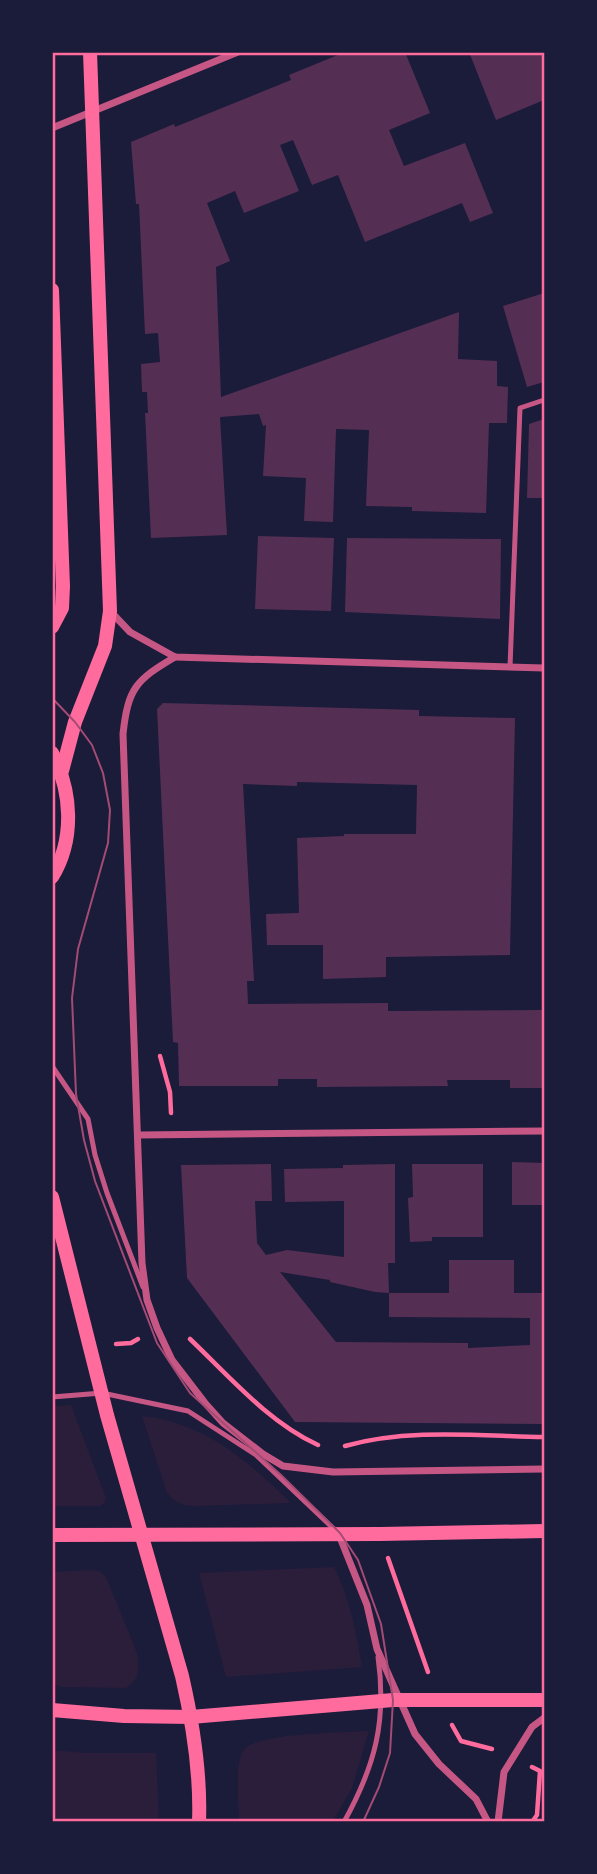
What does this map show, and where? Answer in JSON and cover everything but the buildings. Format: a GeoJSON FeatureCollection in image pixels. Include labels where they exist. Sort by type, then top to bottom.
{"type":"FeatureCollection","features":[{"type":"Feature","properties":{"kind":"main road"},"geometry":{"type":"LineString","coordinates":[[62,771],[75,722],[105,646],[110,611],[90,52]]}},
{"type":"Feature","properties":{"kind":"main road"},"geometry":{"type":"LineString","coordinates":[[52,290],[63,578],[62,608],[52,627]]}},
{"type":"Feature","properties":{"kind":"main road"},"geometry":{"type":"LineString","coordinates":[[52,753],[62,771],[69,803],[68,836],[58,868],[52,877]]}},
{"type":"Feature","properties":{"kind":"main road"},"geometry":{"type":"LineString","coordinates":[[52,1197],[102,1393],[182,1676],[191,1717],[198,1776],[199,1822]]}},
{"type":"Feature","properties":{"kind":"main road"},"geometry":{"type":"LineString","coordinates":[[52,1535],[544,1531]]}},
{"type":"Feature","properties":{"kind":"main road"},"geometry":{"type":"LineString","coordinates":[[52,1710],[124,1716],[191,1717],[398,1700],[544,1700]]}},
{"type":"Feature","properties":{"kind":"street"},"geometry":{"type":"LineString","coordinates":[[52,128],[239,52]]}},
{"type":"Feature","properties":{"kind":"street"},"geometry":{"type":"LineString","coordinates":[[110,611],[130,632],[175,657],[544,668]]}},
{"type":"Feature","properties":{"kind":"street"},"geometry":{"type":"LineString","coordinates":[[175,657],[150,672],[135,686],[126,706],[123,733],[142,1263],[148,1300],[157,1328],[172,1360],[223,1423],[283,1466],[315,1472],[544,1469]]}},
{"type":"Feature","properties":{"kind":"street"},"geometry":{"type":"LineString","coordinates":[[138,1135],[544,1131]]}},
{"type":"Feature","properties":{"kind":"street"},"geometry":{"type":"LineString","coordinates":[[339,1534],[367,1605],[377,1649],[415,1734],[439,1765],[476,1799],[488,1822]]}},
{"type":"Feature","properties":{"kind":"street"},"geometry":{"type":"LineString","coordinates":[[499,1822],[504,1772],[533,1727],[544,1718]]}},
{"type":"Feature","properties":{"kind":"lane"},"geometry":{"type":"LineString","coordinates":[[510,667],[520,408],[544,400]]}},
{"type":"Feature","properties":{"kind":"lane"},"geometry":{"type":"LineString","coordinates":[[52,1066],[88,1119],[95,1155],[107,1192],[148,1300]]}},
{"type":"Feature","properties":{"kind":"lane"},"geometry":{"type":"LineString","coordinates":[[52,1397],[102,1393],[188,1411],[256,1455],[339,1534]]}},
{"type":"Feature","properties":{"kind":"lane"},"geometry":{"type":"LineString","coordinates":[[252,1446],[256,1455]]}},
{"type":"Feature","properties":{"kind":"lane"},"geometry":{"type":"LineString","coordinates":[[344,1822],[373,1759],[379,1735],[382,1701],[377,1649]]}},
{"type":"Feature","properties":{"kind":"path"},"geometry":{"type":"LineString","coordinates":[[91,1346],[131,1343],[169,1320],[267,1411],[303,1438],[322,1447]]}},
{"type":"Feature","properties":{"kind":"path"},"geometry":{"type":"LineString","coordinates":[[341,1448],[375,1438],[456,1435],[544,1437]]}},
{"type":"Feature","properties":{"kind":"path"},"geometry":{"type":"LineString","coordinates":[[362,1441],[368,1472]]}},
{"type":"Feature","properties":{"kind":"path"},"geometry":{"type":"LineString","coordinates":[[380,1534],[423,1663]]}},
{"type":"Feature","properties":{"kind":"path"},"geometry":{"type":"LineString","coordinates":[[452,1726],[461,1741],[500,1753]]}},
{"type":"Feature","properties":{"kind":"path"},"geometry":{"type":"LineString","coordinates":[[532,1822],[537,1815],[540,1771]]}},
{"type":"Feature","properties":{"kind":"shaded area"},"geometry":{"type":"Polygon","coordinates":[[[71,1405],[106,1498],[100,1506],[53,1506],[53,1406],[71,1405]]]}},
{"type":"Feature","properties":{"kind":"shaded area"},"geometry":{"type":"Polygon","coordinates":[[[142,1416],[185,1426],[224,1446],[259,1473],[291,1503],[195,1506],[176,1502],[167,1493],[142,1416]]]}},
{"type":"Feature","properties":{"kind":"shaded area"},"geometry":{"type":"Polygon","coordinates":[[[334,1567],[352,1616],[362,1667],[226,1677],[199,1573],[334,1567]]]}},
{"type":"Feature","properties":{"kind":"shaded area"},"geometry":{"type":"Polygon","coordinates":[[[99,1571],[106,1577],[137,1653],[138,1673],[126,1688],[61,1687],[53,1684],[53,1572],[99,1571]]]}},
{"type":"Feature","properties":{"kind":"shaded area"},"geometry":{"type":"Polygon","coordinates":[[[369,1731],[352,1788],[333,1821],[239,1821],[240,1758],[243,1751],[251,1745],[281,1737],[369,1731]]]}},
{"type":"Feature","properties":{"kind":"shaded area"},"geometry":{"type":"Polygon","coordinates":[[[52,1750],[156,1753],[159,1821],[53,1821],[52,1750]]]}},
{"type":"Feature","properties":{"kind":"tram line"},"geometry":{"type":"LineString","coordinates":[[52,698],[92,745],[103,773],[110,810],[108,843],[78,949],[72,998],[76,1094],[95,1181],[157,1343],[190,1393],[281,1475],[340,1533],[358,1560],[381,1624],[393,1700],[390,1753],[379,1787],[363,1822]]}}]}
